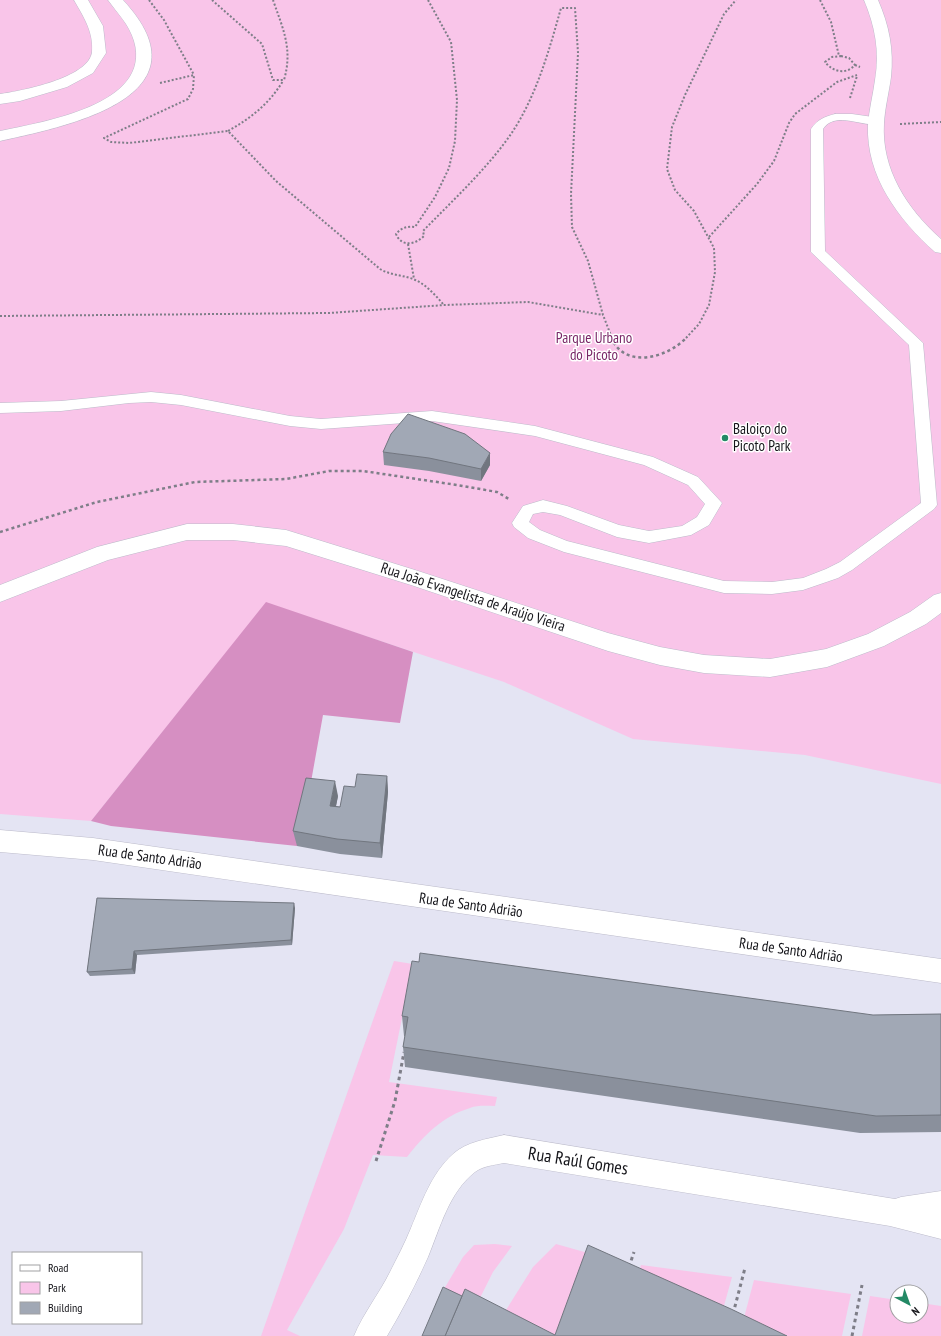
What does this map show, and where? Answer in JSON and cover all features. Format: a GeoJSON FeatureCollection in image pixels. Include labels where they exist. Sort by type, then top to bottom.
{"type":"FeatureCollection","features":[{"type":"Feature","properties":{"kind":"street"},"geometry":{"type":"LineString","coordinates":[[0,99],[20,96],[62,84],[88,70],[99,53],[96,26],[81,0]]}},
{"type":"Feature","properties":{"kind":"street"},"geometry":{"type":"LineString","coordinates":[[0,136],[65,122],[106,104],[122,94],[134,83],[141,72],[144,59],[142,38],[120,5],[114,0]]}},
{"type":"Feature","properties":{"kind":"street"},"geometry":{"type":"LineString","coordinates":[[871,0],[879,22],[884,53],[884,70],[876,121],[877,150],[885,178],[911,218],[941,248]]}},
{"type":"Feature","properties":{"kind":"street","name":"Rua João Evangelista de Araújo Vieira"},"geometry":{"type":"LineString","coordinates":[[0,594],[104,553],[187,532],[233,532],[286,538],[415,578],[608,642],[660,656],[704,664],[770,668],[827,658],[876,640],[918,618],[941,601]]}},
{"type":"Feature","properties":{"kind":"street","name":"Rua de Santo Adrião"},"geometry":{"type":"LineString","coordinates":[[0,841],[93,848],[474,905],[941,971]]}},
{"type":"Feature","properties":{"kind":"street","name":"Rua Raúl Gomes"},"geometry":{"type":"LineString","coordinates":[[369,1336],[378,1323],[416,1250],[438,1199],[449,1181],[464,1164],[477,1155],[504,1149],[890,1212],[941,1225]]}},
{"type":"Feature","properties":{"kind":"street","name":"Rua Raúl Gomes"},"geometry":{"type":"LineString","coordinates":[[890,1212],[941,1204]]}},
{"type":"Feature","properties":{"kind":"lane"},"geometry":{"type":"LineString","coordinates":[[0,408],[61,406],[151,397],[181,400],[290,421],[321,424],[432,416],[535,431],[648,460],[693,481],[714,503],[703,521],[685,531],[649,536],[617,532],[562,510],[543,506],[528,510],[520,523],[534,534],[564,546],[724,587],[750,589],[798,585],[814,582],[832,575],[928,505],[916,343],[818,252],[817,129],[819,124],[830,118],[845,117],[876,121]]}},
{"type":"Feature","properties":{"kind":"path"},"geometry":{"type":"LineString","coordinates":[[149,0],[164,20],[194,75],[193,89],[188,99],[104,138],[111,142],[129,143],[228,131],[260,111],[273,98],[284,80],[288,66],[287,40],[273,0]]}},
{"type":"Feature","properties":{"kind":"path"},"geometry":{"type":"LineString","coordinates":[[212,0],[262,44],[273,80],[284,80]]}},
{"type":"Feature","properties":{"kind":"path"},"geometry":{"type":"LineString","coordinates":[[428,0],[451,42],[457,100],[455,141],[449,168],[435,197],[415,227],[403,228],[396,234],[397,238],[401,242],[408,244],[416,243],[421,240],[424,236],[423,231],[500,149],[520,118],[536,86],[550,52],[562,8],[575,8],[578,53],[578,96],[571,194],[572,227],[588,261],[603,315],[615,346],[625,354],[634,357],[646,358],[667,351],[684,340],[699,324],[709,306],[715,272],[714,248],[710,237],[694,211],[676,190],[667,169],[672,127],[685,95],[724,14],[736,0]]}},
{"type":"Feature","properties":{"kind":"path"},"geometry":{"type":"LineString","coordinates":[[820,0],[831,22],[839,56]]}},
{"type":"Feature","properties":{"kind":"path"},"geometry":{"type":"LineString","coordinates":[[839,56],[852,60],[855,65],[852,69],[840,71],[828,66],[825,62],[827,59],[839,56]]}},
{"type":"Feature","properties":{"kind":"path"},"geometry":{"type":"LineString","coordinates":[[845,117],[860,67]]}},
{"type":"Feature","properties":{"kind":"path"},"geometry":{"type":"LineString","coordinates":[[134,83],[150,85],[194,75]]}},
{"type":"Feature","properties":{"kind":"path"},"geometry":{"type":"LineString","coordinates":[[710,237],[757,184],[774,161],[789,123],[795,114],[837,82],[857,75]]}},
{"type":"Feature","properties":{"kind":"path"},"geometry":{"type":"LineString","coordinates":[[897,124],[941,122]]}},
{"type":"Feature","properties":{"kind":"path"},"geometry":{"type":"LineString","coordinates":[[228,131],[276,181],[380,269],[392,276],[414,279],[428,288],[445,305]]}},
{"type":"Feature","properties":{"kind":"path"},"geometry":{"type":"LineString","coordinates":[[408,244],[414,279]]}},
{"type":"Feature","properties":{"kind":"path"},"geometry":{"type":"LineString","coordinates":[[0,316],[329,313],[445,305],[528,302],[603,315]]}},
{"type":"Feature","properties":{"kind":"path"},"geometry":{"type":"LineString","coordinates":[[0,532],[97,502],[188,484],[236,480],[286,479],[330,471],[363,471],[497,492],[528,510]]}},
{"type":"Feature","properties":{"kind":"path"},"geometry":{"type":"LineString","coordinates":[[376,1161],[396,1095],[405,1046]]}},
{"type":"Feature","properties":{"kind":"path"},"geometry":{"type":"LineString","coordinates":[[628,1271],[634,1252]]}},
{"type":"Feature","properties":{"kind":"path"},"geometry":{"type":"LineString","coordinates":[[732,1318],[745,1268]]}},
{"type":"Feature","properties":{"kind":"path"},"geometry":{"type":"LineString","coordinates":[[852,1336],[862,1285]]}},
{"type":"Feature","properties":{"kind":"green space","name":"Parque Urbano do Picoto"},"geometry":{"type":"Polygon","coordinates":[[[0,0],[941,0],[941,784],[805,755],[633,739],[504,682],[266,603],[91,821],[0,814],[0,0]]]}},
{"type":"Feature","properties":{"kind":"green space"},"geometry":{"type":"Polygon","coordinates":[[[394,961],[413,964],[389,1082],[497,1097],[495,1106],[473,1107],[451,1116],[427,1134],[407,1157],[373,1155],[344,1229],[287,1330],[300,1336],[261,1336],[394,961]]]}},
{"type":"Feature","properties":{"kind":"green space"},"geometry":{"type":"Polygon","coordinates":[[[495,1244],[512,1246],[493,1272],[476,1306],[444,1289],[463,1257],[474,1245],[495,1244]]]}},
{"type":"Feature","properties":{"kind":"green space"},"geometry":{"type":"Polygon","coordinates":[[[556,1244],[620,1262],[555,1336],[501,1318],[533,1267],[556,1244]]]}},
{"type":"Feature","properties":{"kind":"green space"},"geometry":{"type":"Polygon","coordinates":[[[641,1265],[732,1277],[720,1320],[637,1279],[641,1265]]]}},
{"type":"Feature","properties":{"kind":"green space"},"geometry":{"type":"Polygon","coordinates":[[[754,1280],[851,1294],[842,1336],[754,1336],[741,1329],[754,1280]]]}},
{"type":"Feature","properties":{"kind":"green space"},"geometry":{"type":"Polygon","coordinates":[[[870,1296],[889,1299],[889,1324],[929,1324],[929,1304],[941,1306],[941,1336],[862,1336],[870,1296]]]}},
{"type":"Feature","properties":{"kind":"shaded area"},"geometry":{"type":"Polygon","coordinates":[[[266,602],[413,652],[400,723],[323,715],[309,793],[297,846],[111,826],[91,821],[266,602]]]}},
{"type":"Feature","properties":{"kind":"building"},"geometry":{"type":"Polygon","coordinates":[[[408,414],[465,434],[490,453],[481,469],[429,458],[383,452],[391,434],[408,414]]]}},
{"type":"Feature","properties":{"kind":"building"},"geometry":{"type":"Polygon","coordinates":[[[357,774],[387,776],[380,843],[337,839],[293,831],[306,778],[335,781],[330,806],[340,807],[344,786],[355,787],[357,774]]]}},
{"type":"Feature","properties":{"kind":"building"},"geometry":{"type":"Polygon","coordinates":[[[97,898],[294,903],[291,940],[134,951],[132,969],[87,972],[97,898]]]}},
{"type":"Feature","properties":{"kind":"building"},"geometry":{"type":"Polygon","coordinates":[[[420,953],[873,1015],[941,1014],[941,1115],[876,1116],[403,1047],[408,1017],[402,1016],[412,961],[419,962],[420,953]]]}},
{"type":"Feature","properties":{"kind":"building"},"geometry":{"type":"Polygon","coordinates":[[[588,1245],[731,1309],[787,1336],[445,1336],[465,1289],[555,1335],[588,1245]]]}},
{"type":"Feature","properties":{"kind":"building"},"geometry":{"type":"Polygon","coordinates":[[[443,1287],[462,1296],[445,1336],[422,1336],[443,1287]]]}},
{"type":"Feature","properties":{"kind":"place","name":"Baloiço do Picoto Park"},"geometry":{"type":"Point","coordinates":[725,438]}}]}
